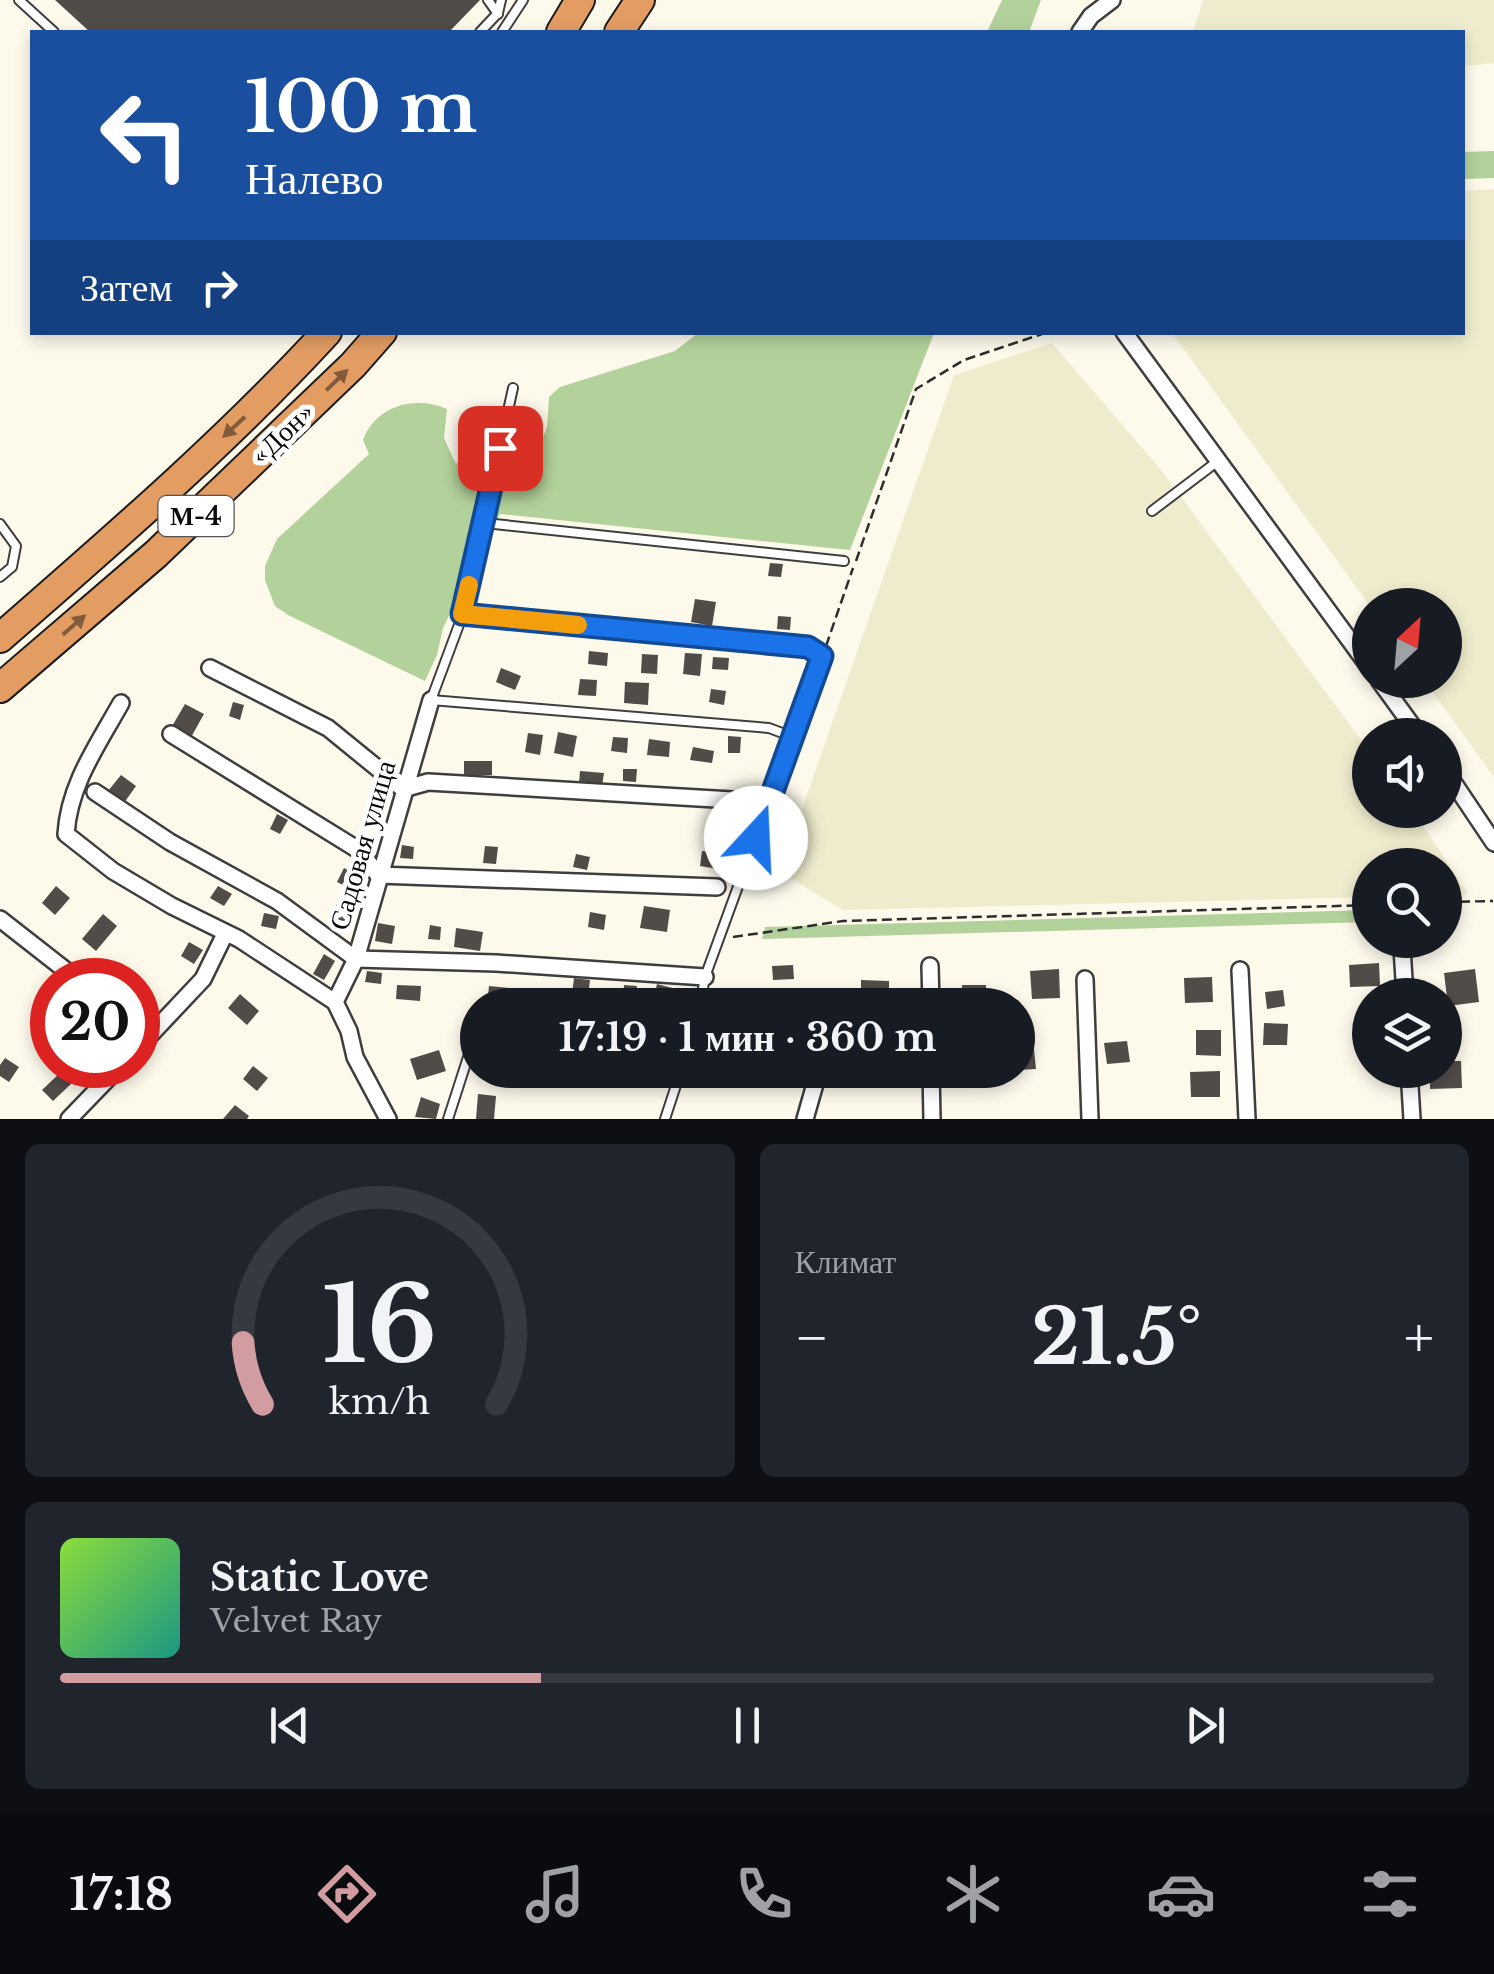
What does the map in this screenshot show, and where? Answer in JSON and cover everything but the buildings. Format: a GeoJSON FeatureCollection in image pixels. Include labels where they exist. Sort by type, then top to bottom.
{"type":"FeatureCollection","features":[{"type":"Feature","properties":{"kind":"highway"},"geometry":{"type":"LineString","coordinates":[[561,30],[580,0]]}},
{"type":"Feature","properties":{"kind":"highway"},"geometry":{"type":"LineString","coordinates":[[620,30],[640,0]]}},
{"type":"Feature","properties":{"kind":"highway","name":"«Дон»"},"geometry":{"type":"LineString","coordinates":[[0,638],[270,394],[324,335]]}},
{"type":"Feature","properties":{"kind":"highway","name":"«Дон»"},"geometry":{"type":"LineString","coordinates":[[0,688],[156,554],[379,335]]}},
{"type":"Feature","properties":{"kind":"street"},"geometry":{"type":"LineString","coordinates":[[1081,30],[1091,0]]}},
{"type":"Feature","properties":{"kind":"street"},"geometry":{"type":"LineString","coordinates":[[1081,30],[1091,16],[1112,0]]}},
{"type":"Feature","properties":{"kind":"street"},"geometry":{"type":"LineString","coordinates":[[1126,335],[1352,643]]}},
{"type":"Feature","properties":{"kind":"street"},"geometry":{"type":"LineString","coordinates":[[210,668],[328,728],[404,789],[428,782],[732,800]]}},
{"type":"Feature","properties":{"kind":"street","name":"Садовая улица"},"geometry":{"type":"LineString","coordinates":[[335,1002],[356,959],[431,700]]}},
{"type":"Feature","properties":{"kind":"street"},"geometry":{"type":"LineString","coordinates":[[122,704],[81,774],[68,807],[66,834],[113,871],[239,939],[335,1002],[355,1057],[388,1119]]}},
{"type":"Feature","properties":{"kind":"street"},"geometry":{"type":"LineString","coordinates":[[171,734],[360,851],[378,875],[717,887]]}},
{"type":"Feature","properties":{"kind":"street"},"geometry":{"type":"LineString","coordinates":[[95,792],[170,842],[277,901],[356,959],[496,963],[705,977]]}},
{"type":"Feature","properties":{"kind":"street"},"geometry":{"type":"LineString","coordinates":[[1462,795],[1494,843]]}},
{"type":"Feature","properties":{"kind":"street"},"geometry":{"type":"LineString","coordinates":[[0,919],[50,958]]}},
{"type":"Feature","properties":{"kind":"street"},"geometry":{"type":"LineString","coordinates":[[160,1020],[203,978],[224,934]]}},
{"type":"Feature","properties":{"kind":"street"},"geometry":{"type":"LineString","coordinates":[[930,966],[930,988]]}},
{"type":"Feature","properties":{"kind":"street"},"geometry":{"type":"LineString","coordinates":[[1240,970],[1247,1119]]}},
{"type":"Feature","properties":{"kind":"street"},"geometry":{"type":"LineString","coordinates":[[1085,979],[1090,1119]]}},
{"type":"Feature","properties":{"kind":"street"},"geometry":{"type":"LineString","coordinates":[[68,1119],[99,1088]]}},
{"type":"Feature","properties":{"kind":"street"},"geometry":{"type":"LineString","coordinates":[[804,1119],[814,1088]]}},
{"type":"Feature","properties":{"kind":"street"},"geometry":{"type":"LineString","coordinates":[[931,1088],[932,1119]]}},
{"type":"Feature","properties":{"kind":"street"},"geometry":{"type":"LineString","coordinates":[[1410,1088],[1412,1119]]}},
{"type":"Feature","properties":{"kind":"lane"},"geometry":{"type":"LineString","coordinates":[[20,0],[52,30]]}},
{"type":"Feature","properties":{"kind":"lane"},"geometry":{"type":"LineString","coordinates":[[488,0],[504,29]]}},
{"type":"Feature","properties":{"kind":"lane"},"geometry":{"type":"LineString","coordinates":[[482,30],[498,14],[501,0]]}},
{"type":"Feature","properties":{"kind":"lane"},"geometry":{"type":"LineString","coordinates":[[504,29],[523,0]]}},
{"type":"Feature","properties":{"kind":"lane"},"geometry":{"type":"LineString","coordinates":[[512,388],[462,614],[431,700],[769,728],[793,737]]}},
{"type":"Feature","properties":{"kind":"lane"},"geometry":{"type":"LineString","coordinates":[[1152,512],[1218,460]]}},
{"type":"Feature","properties":{"kind":"lane"},"geometry":{"type":"LineString","coordinates":[[485,523],[844,561]]}},
{"type":"Feature","properties":{"kind":"lane"},"geometry":{"type":"LineString","coordinates":[[0,524],[16,546],[12,568],[0,577]]}},
{"type":"Feature","properties":{"kind":"lane"},"geometry":{"type":"LineString","coordinates":[[462,614],[808,647],[822,656],[703,988]]}},
{"type":"Feature","properties":{"kind":"lane"},"geometry":{"type":"LineString","coordinates":[[448,1119],[460,1082]]}},
{"type":"Feature","properties":{"kind":"lane"},"geometry":{"type":"LineString","coordinates":[[665,1119],[675,1088]]}},
{"type":"Feature","properties":{"kind":"path"},"geometry":{"type":"LineString","coordinates":[[822,656],[916,388],[964,360],[1039,335]]}},
{"type":"Feature","properties":{"kind":"path"},"geometry":{"type":"LineString","coordinates":[[1462,902],[1493,901]]}},
{"type":"Feature","properties":{"kind":"path"},"geometry":{"type":"LineString","coordinates":[[720,939],[843,921],[1352,906]]}},
{"type":"Feature","properties":{"kind":"shaded area"},"geometry":{"type":"Polygon","coordinates":[[[1203,0],[1494,0],[1494,63],[1465,66],[1465,30],[1194,30],[1203,0]]]}},
{"type":"Feature","properties":{"kind":"shaded area"},"geometry":{"type":"Polygon","coordinates":[[[1494,189],[1494,777],[1462,733],[1462,718],[1451,718],[1437,698],[1462,698],[1462,588],[1357,588],[1173,335],[1465,335],[1465,191],[1494,189]]]}},
{"type":"Feature","properties":{"kind":"shaded area"},"geometry":{"type":"Polygon","coordinates":[[[1052,343],[1161,470],[1352,728],[1352,828],[1425,828],[1438,848],[1352,848],[1352,897],[843,910],[780,872],[954,375],[1052,343]]]}},
{"type":"Feature","properties":{"kind":"green space"},"geometry":{"type":"Polygon","coordinates":[[[1002,0],[1041,0],[1030,30],[988,30],[1002,0]]]}},
{"type":"Feature","properties":{"kind":"green space"},"geometry":{"type":"Polygon","coordinates":[[[1494,151],[1494,178],[1465,179],[1465,152],[1494,151]]]}},
{"type":"Feature","properties":{"kind":"green space"},"geometry":{"type":"Polygon","coordinates":[[[695,335],[933,335],[850,550],[500,514],[443,628],[437,655],[425,681],[275,606],[265,580],[265,566],[277,539],[369,454],[363,440],[369,428],[387,412],[398,406],[422,403],[447,409],[444,438],[456,464],[466,456],[464,425],[478,420],[491,433],[506,440],[542,440],[549,397],[560,387],[675,351],[695,335]]]}},
{"type":"Feature","properties":{"kind":"green space"},"geometry":{"type":"Polygon","coordinates":[[[1352,911],[1352,923],[762,939],[765,927],[1352,911]]]}},
{"type":"Feature","properties":{"kind":"slow traffic"},"geometry":{"type":"LineString","coordinates":[[469,585],[462,614],[578,625]]}},
{"type":"Feature","properties":{"kind":"route"},"geometry":{"type":"LineString","coordinates":[[500,448],[462,614],[808,647],[822,656],[756,838]]}}]}
